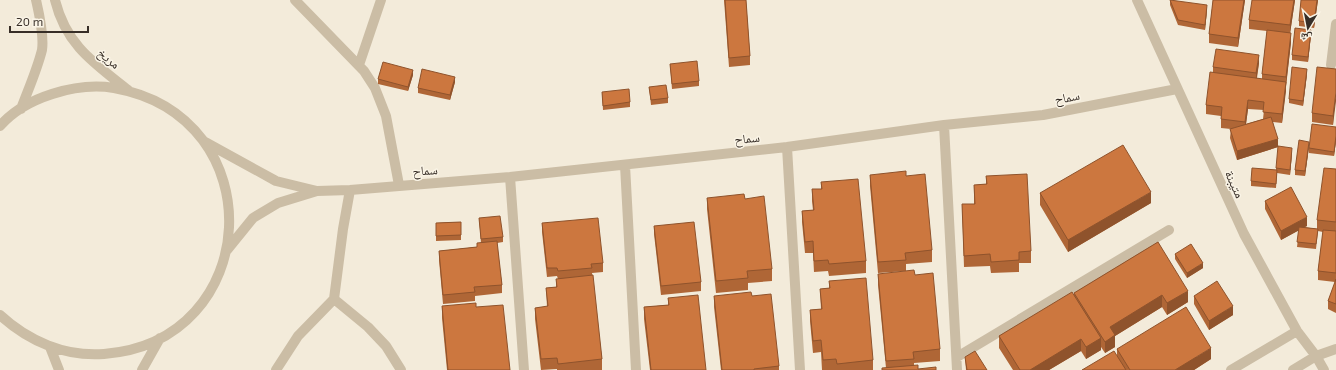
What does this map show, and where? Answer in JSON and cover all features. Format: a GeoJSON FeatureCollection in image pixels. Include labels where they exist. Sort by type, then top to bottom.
{"type":"FeatureCollection","features":[{"type":"Feature","properties":{"kind":"street"},"geometry":{"type":"LineString","coordinates":[[20,109],[34,76],[42,48],[40,18],[36,0]]}},
{"type":"Feature","properties":{"kind":"street","name":"مريخ"},"geometry":{"type":"LineString","coordinates":[[55,0],[58,14],[72,40],[90,61],[130,91]]}},
{"type":"Feature","properties":{"kind":"street"},"geometry":{"type":"LineString","coordinates":[[296,0],[359,65],[375,88],[386,116],[399,185]]}},
{"type":"Feature","properties":{"kind":"street"},"geometry":{"type":"LineString","coordinates":[[359,65],[381,0]]}},
{"type":"Feature","properties":{"kind":"street","name":"متيبنة"},"geometry":{"type":"LineString","coordinates":[[1137,0],[1244,234],[1296,331],[1316,356],[1324,370]]}},
{"type":"Feature","properties":{"kind":"street"},"geometry":{"type":"LineString","coordinates":[[1331,65],[1336,24]]}},
{"type":"Feature","properties":{"kind":"street"},"geometry":{"type":"LineString","coordinates":[[0,126],[20,109],[40,98],[62,91],[84,87],[107,87],[130,91],[151,99],[171,110],[189,125],[204,142],[216,162],[224,182],[230,227],[227,250],[220,272],[210,292],[196,310],[180,326],[140,348],[117,353],[95,355],[72,353],[50,347],[29,338],[0,315]]}},
{"type":"Feature","properties":{"kind":"street","name":"سماح"},"geometry":{"type":"LineString","coordinates":[[227,250],[253,218],[278,203],[318,191],[350,190],[510,177],[787,147],[944,125],[1042,115],[1177,89]]}},
{"type":"Feature","properties":{"kind":"street"},"geometry":{"type":"LineString","coordinates":[[944,125],[957,370]]}},
{"type":"Feature","properties":{"kind":"street","name":"سماح"},"geometry":{"type":"LineString","coordinates":[[204,142],[276,181],[318,191]]}},
{"type":"Feature","properties":{"kind":"street"},"geometry":{"type":"LineString","coordinates":[[787,147],[800,370]]}},
{"type":"Feature","properties":{"kind":"street"},"geometry":{"type":"LineString","coordinates":[[626,164],[636,370]]}},
{"type":"Feature","properties":{"kind":"street"},"geometry":{"type":"LineString","coordinates":[[510,177],[524,370]]}},
{"type":"Feature","properties":{"kind":"street"},"geometry":{"type":"LineString","coordinates":[[276,370],[298,336],[334,299],[343,229],[350,190]]}},
{"type":"Feature","properties":{"kind":"street"},"geometry":{"type":"LineString","coordinates":[[957,357],[1169,230]]}},
{"type":"Feature","properties":{"kind":"street"},"geometry":{"type":"LineString","coordinates":[[334,299],[368,327],[382,341],[401,370]]}},
{"type":"Feature","properties":{"kind":"street"},"geometry":{"type":"LineString","coordinates":[[1231,370],[1296,331]]}},
{"type":"Feature","properties":{"kind":"street"},"geometry":{"type":"LineString","coordinates":[[142,370],[160,338]]}},
{"type":"Feature","properties":{"kind":"street"},"geometry":{"type":"LineString","coordinates":[[50,347],[59,370]]}},
{"type":"Feature","properties":{"kind":"street"},"geometry":{"type":"LineString","coordinates":[[1292,370],[1316,356],[1336,349]]}},
{"type":"Feature","properties":{"kind":"building"},"geometry":{"type":"Polygon","coordinates":[[[725,0],[746,0],[750,56],[729,58],[725,0]]]}},
{"type":"Feature","properties":{"kind":"building"},"geometry":{"type":"Polygon","coordinates":[[[1170,0],[1207,5],[1205,25],[1178,20],[1170,0]]]}},
{"type":"Feature","properties":{"kind":"building"},"geometry":{"type":"Polygon","coordinates":[[[1213,0],[1244,0],[1238,38],[1209,34],[1213,0]]]}},
{"type":"Feature","properties":{"kind":"building"},"geometry":{"type":"Polygon","coordinates":[[[1252,0],[1294,0],[1290,25],[1249,20],[1252,0]]]}},
{"type":"Feature","properties":{"kind":"building"},"geometry":{"type":"Polygon","coordinates":[[[1301,0],[1317,0],[1314,23],[1299,21],[1301,0]]]}},
{"type":"Feature","properties":{"kind":"building"},"geometry":{"type":"Polygon","coordinates":[[[1295,28],[1311,30],[1308,57],[1292,55],[1295,28]]]}},
{"type":"Feature","properties":{"kind":"building"},"geometry":{"type":"Polygon","coordinates":[[[1267,30],[1291,33],[1286,77],[1262,74],[1267,30]]]}},
{"type":"Feature","properties":{"kind":"building"},"geometry":{"type":"Polygon","coordinates":[[[1216,49],[1259,55],[1256,73],[1213,67],[1216,49]]]}},
{"type":"Feature","properties":{"kind":"building"},"geometry":{"type":"Polygon","coordinates":[[[697,61],[699,81],[672,84],[670,64],[697,61]]]}},
{"type":"Feature","properties":{"kind":"building"},"geometry":{"type":"Polygon","coordinates":[[[383,62],[413,70],[408,87],[378,79],[383,62]]]}},
{"type":"Feature","properties":{"kind":"building"},"geometry":{"type":"Polygon","coordinates":[[[1292,67],[1307,69],[1303,101],[1289,99],[1292,67]]]}},
{"type":"Feature","properties":{"kind":"building"},"geometry":{"type":"Polygon","coordinates":[[[1317,67],[1336,69],[1336,92],[1333,116],[1312,113],[1317,67]]]}},
{"type":"Feature","properties":{"kind":"building"},"geometry":{"type":"Polygon","coordinates":[[[422,69],[455,77],[450,95],[418,88],[422,69]]]}},
{"type":"Feature","properties":{"kind":"building"},"geometry":{"type":"Polygon","coordinates":[[[1210,72],[1286,82],[1282,114],[1263,112],[1264,102],[1248,100],[1245,122],[1221,119],[1222,107],[1206,105],[1210,72]]]}},
{"type":"Feature","properties":{"kind":"building"},"geometry":{"type":"Polygon","coordinates":[[[666,85],[668,98],[651,100],[649,87],[666,85]]]}},
{"type":"Feature","properties":{"kind":"building"},"geometry":{"type":"Polygon","coordinates":[[[629,89],[630,102],[603,106],[602,92],[629,89]]]}},
{"type":"Feature","properties":{"kind":"building"},"geometry":{"type":"Polygon","coordinates":[[[1271,117],[1278,139],[1237,151],[1230,129],[1271,117]]]}},
{"type":"Feature","properties":{"kind":"building"},"geometry":{"type":"Polygon","coordinates":[[[1312,124],[1336,127],[1334,152],[1309,148],[1312,124]]]}},
{"type":"Feature","properties":{"kind":"building"},"geometry":{"type":"Polygon","coordinates":[[[1299,140],[1309,142],[1305,171],[1295,170],[1299,140]]]}},
{"type":"Feature","properties":{"kind":"building"},"geometry":{"type":"Polygon","coordinates":[[[1123,145],[1151,192],[1068,240],[1040,193],[1123,145]]]}},
{"type":"Feature","properties":{"kind":"building"},"geometry":{"type":"Polygon","coordinates":[[[1278,146],[1292,148],[1290,170],[1276,168],[1278,146]]]}},
{"type":"Feature","properties":{"kind":"building"},"geometry":{"type":"Polygon","coordinates":[[[1252,168],[1277,170],[1276,184],[1251,181],[1252,168]]]}},
{"type":"Feature","properties":{"kind":"building"},"geometry":{"type":"Polygon","coordinates":[[[1324,168],[1336,169],[1336,222],[1317,220],[1324,168]]]}},
{"type":"Feature","properties":{"kind":"building"},"geometry":{"type":"Polygon","coordinates":[[[906,171],[906,176],[925,174],[932,250],[905,253],[906,260],[878,262],[870,175],[906,171]]]}},
{"type":"Feature","properties":{"kind":"building"},"geometry":{"type":"Polygon","coordinates":[[[1027,174],[1031,251],[1019,252],[1019,260],[991,262],[990,254],[964,256],[962,204],[975,204],[974,185],[987,184],[986,176],[1027,174]]]}},
{"type":"Feature","properties":{"kind":"building"},"geometry":{"type":"Polygon","coordinates":[[[858,179],[866,261],[829,264],[828,260],[814,261],[813,241],[805,242],[802,211],[814,210],[812,189],[822,189],[821,182],[858,179]]]}},
{"type":"Feature","properties":{"kind":"building"},"geometry":{"type":"Polygon","coordinates":[[[1291,187],[1307,217],[1281,231],[1265,201],[1291,187]]]}},
{"type":"Feature","properties":{"kind":"building"},"geometry":{"type":"Polygon","coordinates":[[[744,194],[745,199],[764,196],[772,269],[747,271],[748,278],[716,281],[707,198],[744,194]]]}},
{"type":"Feature","properties":{"kind":"building"},"geometry":{"type":"Polygon","coordinates":[[[500,216],[503,237],[481,239],[479,218],[500,216]]]}},
{"type":"Feature","properties":{"kind":"building"},"geometry":{"type":"Polygon","coordinates":[[[598,218],[603,263],[591,264],[592,268],[558,271],[557,268],[547,268],[542,223],[598,218]]]}},
{"type":"Feature","properties":{"kind":"building"},"geometry":{"type":"Polygon","coordinates":[[[461,222],[461,235],[436,236],[436,223],[461,222]]]}},
{"type":"Feature","properties":{"kind":"building"},"geometry":{"type":"Polygon","coordinates":[[[694,222],[701,282],[661,286],[654,226],[694,222]]]}},
{"type":"Feature","properties":{"kind":"building"},"geometry":{"type":"Polygon","coordinates":[[[1299,227],[1318,229],[1316,244],[1297,242],[1299,227]]]}},
{"type":"Feature","properties":{"kind":"building"},"geometry":{"type":"Polygon","coordinates":[[[1323,230],[1336,231],[1336,273],[1318,271],[1323,230]]]}},
{"type":"Feature","properties":{"kind":"building"},"geometry":{"type":"Polygon","coordinates":[[[497,241],[502,285],[474,287],[475,292],[443,295],[439,251],[477,247],[477,243],[497,241]]]}},
{"type":"Feature","properties":{"kind":"building"},"geometry":{"type":"Polygon","coordinates":[[[1158,242],[1188,291],[1167,303],[1162,295],[1110,327],[1115,335],[1105,342],[1074,293],[1158,242]]]}},
{"type":"Feature","properties":{"kind":"building"},"geometry":{"type":"Polygon","coordinates":[[[1191,244],[1203,263],[1187,273],[1175,254],[1191,244]]]}},
{"type":"Feature","properties":{"kind":"building"},"geometry":{"type":"Polygon","coordinates":[[[914,270],[915,275],[933,273],[940,349],[913,352],[914,359],[886,361],[878,274],[914,270]]]}},
{"type":"Feature","properties":{"kind":"building"},"geometry":{"type":"Polygon","coordinates":[[[593,275],[602,359],[558,364],[557,358],[541,359],[535,308],[548,306],[546,288],[557,287],[556,279],[593,275]]]}},
{"type":"Feature","properties":{"kind":"building"},"geometry":{"type":"Polygon","coordinates":[[[866,278],[873,360],[837,364],[836,359],[823,360],[821,340],[813,341],[810,310],[822,309],[820,289],[830,288],[829,281],[866,278]]]}},
{"type":"Feature","properties":{"kind":"building"},"geometry":{"type":"Polygon","coordinates":[[[1336,279],[1336,304],[1328,301],[1336,279]]]}},
{"type":"Feature","properties":{"kind":"building"},"geometry":{"type":"Polygon","coordinates":[[[1217,281],[1233,306],[1209,321],[1194,296],[1217,281]]]}},
{"type":"Feature","properties":{"kind":"building"},"geometry":{"type":"Polygon","coordinates":[[[751,292],[752,296],[771,294],[779,366],[754,370],[722,370],[714,296],[751,292]]]}},
{"type":"Feature","properties":{"kind":"building"},"geometry":{"type":"Polygon","coordinates":[[[1072,292],[1101,338],[1086,347],[1081,339],[1030,370],[1020,370],[999,336],[1072,292]]]}},
{"type":"Feature","properties":{"kind":"building"},"geometry":{"type":"Polygon","coordinates":[[[698,295],[706,370],[651,370],[644,307],[669,305],[668,298],[698,295]]]}},
{"type":"Feature","properties":{"kind":"building"},"geometry":{"type":"Polygon","coordinates":[[[476,303],[476,307],[503,305],[510,370],[448,370],[442,306],[476,303]]]}},
{"type":"Feature","properties":{"kind":"building"},"geometry":{"type":"Polygon","coordinates":[[[1186,307],[1211,348],[1175,370],[1130,370],[1117,349],[1186,307]]]}},
{"type":"Feature","properties":{"kind":"building"},"geometry":{"type":"Polygon","coordinates":[[[975,351],[987,370],[967,370],[965,357],[975,351]]]}},
{"type":"Feature","properties":{"kind":"building"},"geometry":{"type":"Polygon","coordinates":[[[1114,351],[1126,370],[1082,370],[1114,351]]]}},
{"type":"Feature","properties":{"kind":"building"},"geometry":{"type":"Polygon","coordinates":[[[918,365],[918,369],[936,367],[936,370],[882,370],[882,368],[918,365]]]}}]}
